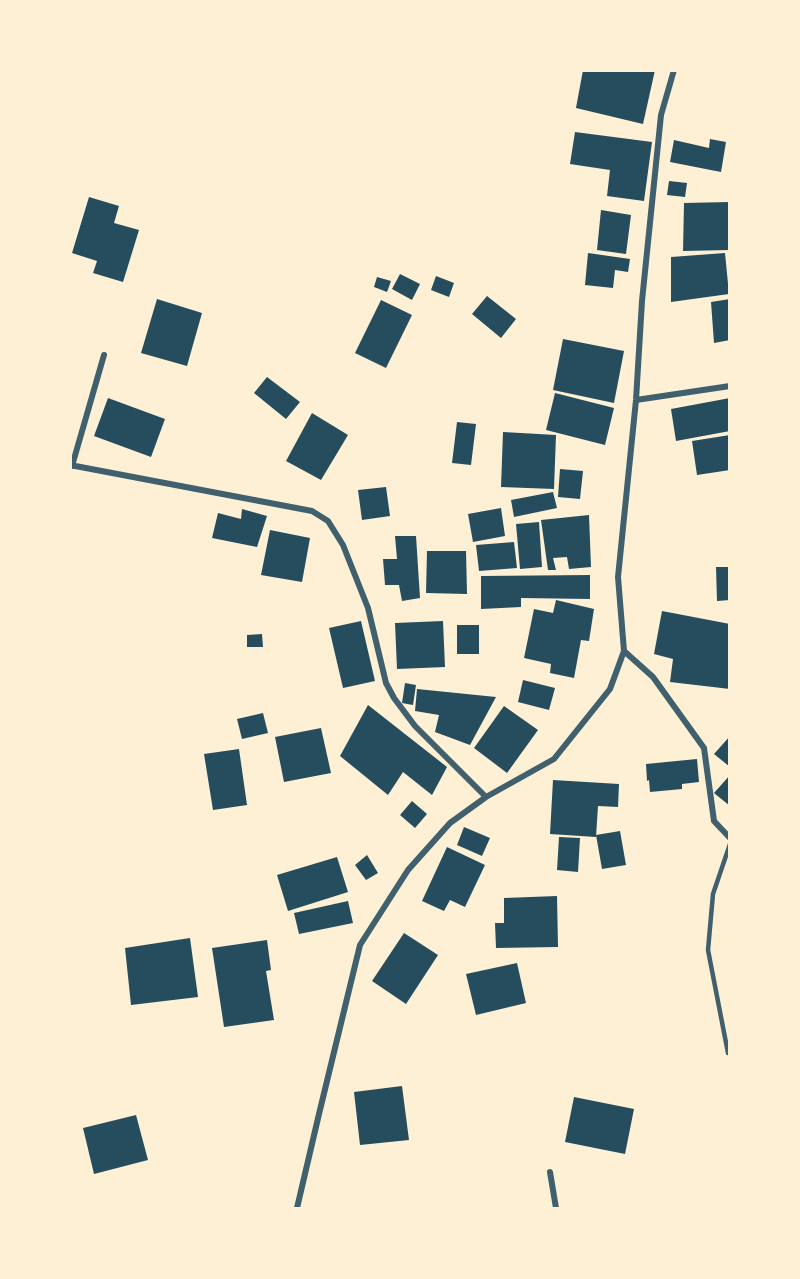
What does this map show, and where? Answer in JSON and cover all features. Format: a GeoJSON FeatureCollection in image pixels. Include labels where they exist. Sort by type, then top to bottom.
{"type":"FeatureCollection","features":[{"type":"Feature","properties":{"kind":"street"},"geometry":{"type":"LineString","coordinates":[[297,1209],[360,945],[408,870],[450,822],[486,797],[554,759],[610,688],[624,651],[618,577],[661,115],[674,70]]}},
{"type":"Feature","properties":{"kind":"street"},"geometry":{"type":"LineString","coordinates":[[104,355],[71,466],[312,511],[328,521],[343,545],[368,608],[386,683],[394,698],[416,726],[486,797]]}},
{"type":"Feature","properties":{"kind":"street"},"geometry":{"type":"LineString","coordinates":[[636,400],[729,386]]}},
{"type":"Feature","properties":{"kind":"street"},"geometry":{"type":"LineString","coordinates":[[624,651],[652,677],[704,748],[714,821],[729,838]]}},
{"type":"Feature","properties":{"kind":"street"},"geometry":{"type":"LineString","coordinates":[[550,1172],[556,1209]]}},
{"type":"Feature","properties":{"kind":"lane"},"geometry":{"type":"LineString","coordinates":[[728,1053],[708,950],[713,894],[729,844]]}},
{"type":"Feature","properties":{"kind":"building"},"geometry":{"type":"Polygon","coordinates":[[[583,70],[655,70],[643,124],[576,108],[583,70]]]}},
{"type":"Feature","properties":{"kind":"building"},"geometry":{"type":"Polygon","coordinates":[[[575,132],[652,142],[644,201],[607,196],[610,170],[570,164],[575,132]]]}},
{"type":"Feature","properties":{"kind":"building"},"geometry":{"type":"Polygon","coordinates":[[[710,139],[726,142],[721,172],[670,162],[674,140],[709,148],[710,139]]]}},
{"type":"Feature","properties":{"kind":"building"},"geometry":{"type":"Polygon","coordinates":[[[669,181],[687,183],[685,197],[667,195],[669,181]]]}},
{"type":"Feature","properties":{"kind":"building"},"geometry":{"type":"Polygon","coordinates":[[[89,197],[119,206],[114,223],[139,230],[123,282],[93,273],[97,261],[72,253],[89,197]]]}},
{"type":"Feature","properties":{"kind":"building"},"geometry":{"type":"Polygon","coordinates":[[[730,202],[729,250],[683,251],[684,203],[730,202]]]}},
{"type":"Feature","properties":{"kind":"building"},"geometry":{"type":"Polygon","coordinates":[[[601,210],[631,215],[626,254],[597,250],[601,210]]]}},
{"type":"Feature","properties":{"kind":"building"},"geometry":{"type":"Polygon","coordinates":[[[588,253],[630,259],[628,272],[615,270],[613,288],[585,285],[588,253]]]}},
{"type":"Feature","properties":{"kind":"building"},"geometry":{"type":"Polygon","coordinates":[[[725,253],[729,294],[671,302],[671,257],[725,253]]]}},
{"type":"Feature","properties":{"kind":"building"},"geometry":{"type":"Polygon","coordinates":[[[400,274],[420,284],[412,300],[392,289],[400,274]]]}},
{"type":"Feature","properties":{"kind":"building"},"geometry":{"type":"Polygon","coordinates":[[[436,276],[454,283],[449,297],[431,290],[436,276]]]}},
{"type":"Feature","properties":{"kind":"building"},"geometry":{"type":"Polygon","coordinates":[[[377,277],[391,281],[387,292],[374,287],[377,277]]]}},
{"type":"Feature","properties":{"kind":"building"},"geometry":{"type":"Polygon","coordinates":[[[487,296],[516,319],[501,338],[472,314],[487,296]]]}},
{"type":"Feature","properties":{"kind":"building"},"geometry":{"type":"Polygon","coordinates":[[[157,299],[202,313],[187,366],[141,353],[157,299]]]}},
{"type":"Feature","properties":{"kind":"building"},"geometry":{"type":"Polygon","coordinates":[[[730,299],[730,340],[714,343],[711,302],[730,299]]]}},
{"type":"Feature","properties":{"kind":"building"},"geometry":{"type":"Polygon","coordinates":[[[381,300],[412,315],[386,368],[355,353],[381,300]]]}},
{"type":"Feature","properties":{"kind":"building"},"geometry":{"type":"Polygon","coordinates":[[[563,339],[624,351],[614,403],[553,390],[563,339]]]}},
{"type":"Feature","properties":{"kind":"building"},"geometry":{"type":"Polygon","coordinates":[[[267,377],[300,402],[286,419],[254,393],[267,377]]]}},
{"type":"Feature","properties":{"kind":"building"},"geometry":{"type":"Polygon","coordinates":[[[555,393],[614,408],[605,445],[546,430],[555,393]]]}},
{"type":"Feature","properties":{"kind":"building"},"geometry":{"type":"Polygon","coordinates":[[[108,398],[165,419],[151,457],[94,436],[108,398]]]}},
{"type":"Feature","properties":{"kind":"building"},"geometry":{"type":"Polygon","coordinates":[[[730,398],[730,431],[676,441],[671,409],[730,398]]]}},
{"type":"Feature","properties":{"kind":"building"},"geometry":{"type":"Polygon","coordinates":[[[312,413],[348,435],[321,480],[286,461],[312,413]]]}},
{"type":"Feature","properties":{"kind":"building"},"geometry":{"type":"Polygon","coordinates":[[[457,422],[476,424],[471,465],[452,463],[457,422]]]}},
{"type":"Feature","properties":{"kind":"building"},"geometry":{"type":"Polygon","coordinates":[[[503,432],[556,435],[554,489],[501,487],[503,432]]]}},
{"type":"Feature","properties":{"kind":"building"},"geometry":{"type":"Polygon","coordinates":[[[730,435],[730,470],[697,475],[692,441],[730,435]]]}},
{"type":"Feature","properties":{"kind":"building"},"geometry":{"type":"Polygon","coordinates":[[[560,469],[583,471],[580,499],[558,497],[560,469]]]}},
{"type":"Feature","properties":{"kind":"building"},"geometry":{"type":"Polygon","coordinates":[[[386,487],[390,516],[362,520],[358,490],[386,487]]]}},
{"type":"Feature","properties":{"kind":"building"},"geometry":{"type":"Polygon","coordinates":[[[553,492],[557,508],[514,517],[511,500],[553,492]]]}},
{"type":"Feature","properties":{"kind":"building"},"geometry":{"type":"Polygon","coordinates":[[[501,508],[505,536],[473,542],[468,514],[501,508]]]}},
{"type":"Feature","properties":{"kind":"building"},"geometry":{"type":"Polygon","coordinates":[[[242,509],[267,516],[257,547],[212,538],[218,513],[241,519],[242,509]]]}},
{"type":"Feature","properties":{"kind":"building"},"geometry":{"type":"Polygon","coordinates":[[[589,515],[591,567],[569,569],[567,557],[553,558],[556,570],[548,570],[541,520],[589,515]]]}},
{"type":"Feature","properties":{"kind":"building"},"geometry":{"type":"Polygon","coordinates":[[[539,522],[542,567],[520,569],[516,524],[539,522]]]}},
{"type":"Feature","properties":{"kind":"building"},"geometry":{"type":"Polygon","coordinates":[[[270,530],[310,538],[302,582],[261,575],[270,530]]]}},
{"type":"Feature","properties":{"kind":"building"},"geometry":{"type":"Polygon","coordinates":[[[395,536],[416,536],[420,598],[402,601],[399,585],[385,585],[383,559],[397,559],[395,536]]]}},
{"type":"Feature","properties":{"kind":"building"},"geometry":{"type":"Polygon","coordinates":[[[514,542],[517,568],[479,571],[476,545],[514,542]]]}},
{"type":"Feature","properties":{"kind":"building"},"geometry":{"type":"Polygon","coordinates":[[[427,551],[466,551],[467,594],[426,593],[427,551]]]}},
{"type":"Feature","properties":{"kind":"building"},"geometry":{"type":"Polygon","coordinates":[[[716,567],[730,567],[730,600],[717,601],[716,567]]]}},
{"type":"Feature","properties":{"kind":"building"},"geometry":{"type":"Polygon","coordinates":[[[590,575],[590,599],[521,598],[521,607],[481,609],[481,576],[590,575]]]}},
{"type":"Feature","properties":{"kind":"building"},"geometry":{"type":"Polygon","coordinates":[[[556,600],[594,609],[589,641],[581,640],[574,678],[550,673],[551,664],[524,658],[534,609],[553,613],[556,600]]]}},
{"type":"Feature","properties":{"kind":"building"},"geometry":{"type":"Polygon","coordinates":[[[662,611],[730,624],[730,689],[670,682],[673,659],[654,654],[662,611]]]}},
{"type":"Feature","properties":{"kind":"building"},"geometry":{"type":"Polygon","coordinates":[[[361,621],[375,681],[343,688],[329,628],[361,621]]]}},
{"type":"Feature","properties":{"kind":"building"},"geometry":{"type":"Polygon","coordinates":[[[443,621],[445,667],[397,669],[395,623],[443,621]]]}},
{"type":"Feature","properties":{"kind":"building"},"geometry":{"type":"Polygon","coordinates":[[[457,625],[479,625],[479,654],[457,654],[457,625]]]}},
{"type":"Feature","properties":{"kind":"building"},"geometry":{"type":"Polygon","coordinates":[[[262,634],[263,647],[247,647],[247,635],[262,634]]]}},
{"type":"Feature","properties":{"kind":"building"},"geometry":{"type":"Polygon","coordinates":[[[523,680],[555,688],[549,710],[518,702],[523,680]]]}},
{"type":"Feature","properties":{"kind":"building"},"geometry":{"type":"Polygon","coordinates":[[[405,683],[416,685],[413,705],[402,703],[405,683]]]}},
{"type":"Feature","properties":{"kind":"building"},"geometry":{"type":"Polygon","coordinates":[[[417,689],[496,697],[470,745],[435,732],[439,715],[415,711],[417,689]]]}},
{"type":"Feature","properties":{"kind":"building"},"geometry":{"type":"Polygon","coordinates":[[[368,705],[447,767],[432,795],[403,772],[388,795],[340,756],[368,705]]]}},
{"type":"Feature","properties":{"kind":"building"},"geometry":{"type":"Polygon","coordinates":[[[504,706],[538,730],[507,773],[474,748],[504,706]]]}},
{"type":"Feature","properties":{"kind":"building"},"geometry":{"type":"Polygon","coordinates":[[[263,713],[268,733],[242,739],[237,719],[263,713]]]}},
{"type":"Feature","properties":{"kind":"building"},"geometry":{"type":"Polygon","coordinates":[[[321,728],[331,773],[284,782],[275,737],[321,728]]]}},
{"type":"Feature","properties":{"kind":"building"},"geometry":{"type":"Polygon","coordinates":[[[730,736],[730,767],[714,754],[730,736]]]}},
{"type":"Feature","properties":{"kind":"building"},"geometry":{"type":"Polygon","coordinates":[[[239,749],[247,805],[213,810],[204,754],[239,749]]]}},
{"type":"Feature","properties":{"kind":"building"},"geometry":{"type":"Polygon","coordinates":[[[697,759],[699,782],[682,784],[682,789],[650,792],[646,764],[697,759]]]}},
{"type":"Feature","properties":{"kind":"building"},"geometry":{"type":"Polygon","coordinates":[[[730,775],[730,806],[714,793],[730,775]]]}},
{"type":"Feature","properties":{"kind":"building"},"geometry":{"type":"Polygon","coordinates":[[[553,780],[619,784],[618,807],[598,806],[596,837],[550,834],[553,780]]]}},
{"type":"Feature","properties":{"kind":"building"},"geometry":{"type":"Polygon","coordinates":[[[412,801],[427,814],[415,828],[400,815],[412,801]]]}},
{"type":"Feature","properties":{"kind":"building"},"geometry":{"type":"Polygon","coordinates":[[[464,827],[490,838],[482,856],[457,845],[464,827]]]}},
{"type":"Feature","properties":{"kind":"building"},"geometry":{"type":"Polygon","coordinates":[[[620,831],[626,865],[602,869],[596,835],[620,831]]]}},
{"type":"Feature","properties":{"kind":"building"},"geometry":{"type":"Polygon","coordinates":[[[559,837],[580,838],[578,872],[557,870],[559,837]]]}},
{"type":"Feature","properties":{"kind":"building"},"geometry":{"type":"Polygon","coordinates":[[[447,847],[485,865],[465,907],[450,900],[444,911],[422,901],[447,847]]]}},
{"type":"Feature","properties":{"kind":"building"},"geometry":{"type":"Polygon","coordinates":[[[367,855],[378,873],[366,880],[355,865],[367,855]]]}},
{"type":"Feature","properties":{"kind":"building"},"geometry":{"type":"Polygon","coordinates":[[[337,857],[348,892],[288,911],[277,875],[337,857]]]}},
{"type":"Feature","properties":{"kind":"building"},"geometry":{"type":"Polygon","coordinates":[[[557,896],[558,947],[496,948],[495,923],[504,923],[504,898],[557,896]]]}},
{"type":"Feature","properties":{"kind":"building"},"geometry":{"type":"Polygon","coordinates":[[[348,901],[353,923],[299,934],[294,913],[348,901]]]}},
{"type":"Feature","properties":{"kind":"building"},"geometry":{"type":"Polygon","coordinates":[[[404,933],[438,955],[406,1004],[372,981],[404,933]]]}},
{"type":"Feature","properties":{"kind":"building"},"geometry":{"type":"Polygon","coordinates":[[[190,938],[198,997],[131,1005],[125,948],[190,938]]]}},
{"type":"Feature","properties":{"kind":"building"},"geometry":{"type":"Polygon","coordinates":[[[267,940],[271,970],[266,971],[274,1020],[224,1027],[212,948],[267,940]]]}},
{"type":"Feature","properties":{"kind":"building"},"geometry":{"type":"Polygon","coordinates":[[[517,963],[526,1003],[476,1015],[466,974],[517,963]]]}},
{"type":"Feature","properties":{"kind":"building"},"geometry":{"type":"Polygon","coordinates":[[[402,1086],[409,1140],[360,1145],[354,1092],[402,1086]]]}},
{"type":"Feature","properties":{"kind":"building"},"geometry":{"type":"Polygon","coordinates":[[[574,1097],[634,1109],[625,1154],[565,1142],[574,1097]]]}},
{"type":"Feature","properties":{"kind":"building"},"geometry":{"type":"Polygon","coordinates":[[[136,1115],[148,1160],[94,1174],[83,1128],[136,1115]]]}}]}
